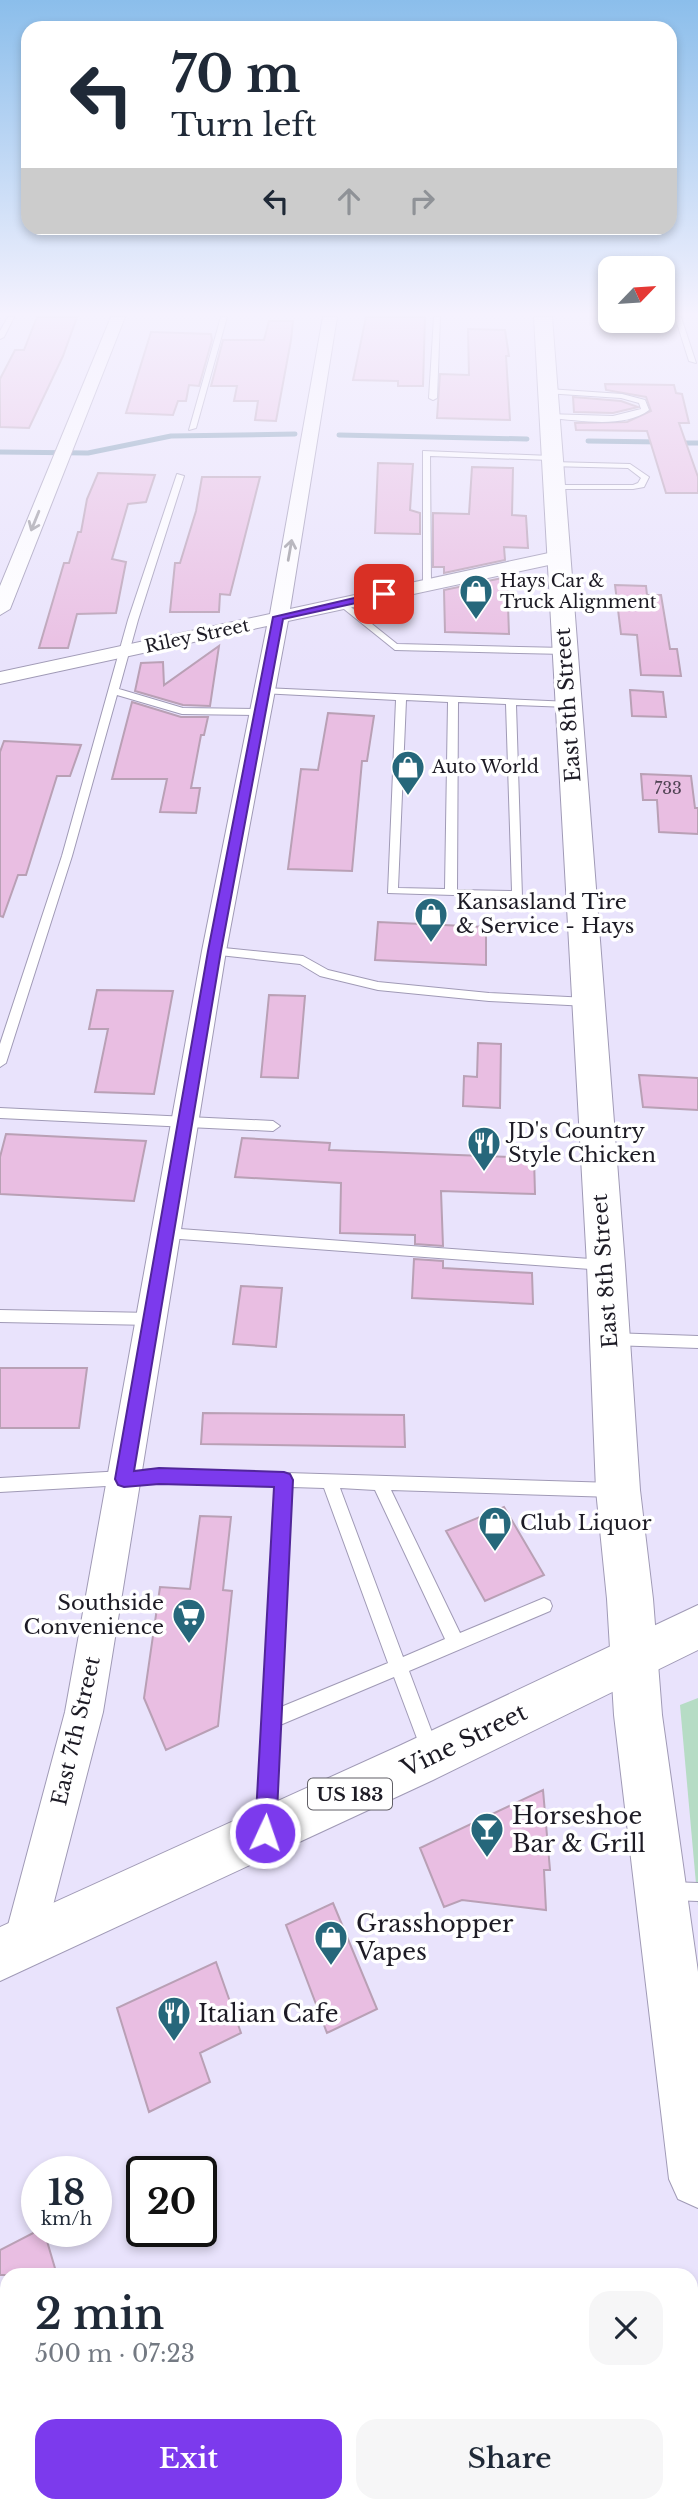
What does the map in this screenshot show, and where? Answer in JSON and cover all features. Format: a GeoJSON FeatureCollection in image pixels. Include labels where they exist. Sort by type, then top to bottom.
{"type":"FeatureCollection","features":[{"type":"Feature","properties":{"kind":"main road","name":"East 8th Street"},"geometry":{"type":"LineString","coordinates":[[550,434],[606,1265],[618,1490],[638,1715],[680,1891],[698,2179]]}},
{"type":"Feature","properties":{"kind":"main road","name":"Vine Street"},"geometry":{"type":"LineString","coordinates":[[12,1949],[431,1756],[698,1627]]}},
{"type":"Feature","properties":{"kind":"street"},"geometry":{"type":"LineString","coordinates":[[0,609],[69,434]]}},
{"type":"Feature","properties":{"kind":"street","name":"East 7th Street"},"geometry":{"type":"LineString","coordinates":[[12,1949],[84,1712],[214,951],[279,617],[310,434]]}},
{"type":"Feature","properties":{"kind":"street","name":"Riley Street"},"geometry":{"type":"LineString","coordinates":[[0,678],[558,557]]}},
{"type":"Feature","properties":{"kind":"lane"},"geometry":{"type":"LineString","coordinates":[[427,585],[426,453],[552,470],[632,487],[641,485],[645,477],[631,466],[552,470]]}},
{"type":"Feature","properties":{"kind":"lane"},"geometry":{"type":"LineString","coordinates":[[0,1063],[67,856],[133,620],[180,475]]}},
{"type":"Feature","properties":{"kind":"lane"},"geometry":{"type":"LineString","coordinates":[[342,603],[394,647],[565,650]]}},
{"type":"Feature","properties":{"kind":"lane"},"geometry":{"type":"LineString","coordinates":[[115,691],[182,711],[262,701],[401,697],[568,704]]}},
{"type":"Feature","properties":{"kind":"lane"},"geometry":{"type":"LineString","coordinates":[[401,697],[392,891],[518,895],[511,702]]}},
{"type":"Feature","properties":{"kind":"lane"},"geometry":{"type":"LineString","coordinates":[[451,893],[453,699]]}},
{"type":"Feature","properties":{"kind":"lane"},"geometry":{"type":"LineString","coordinates":[[214,951],[303,960],[324,973],[378,986],[489,997],[588,1002]]}},
{"type":"Feature","properties":{"kind":"lane"},"geometry":{"type":"LineString","coordinates":[[0,1113],[273,1126]]}},
{"type":"Feature","properties":{"kind":"lane"},"geometry":{"type":"LineString","coordinates":[[166,1233],[606,1265]]}},
{"type":"Feature","properties":{"kind":"lane"},"geometry":{"type":"LineString","coordinates":[[0,1315],[152,1319]]}},
{"type":"Feature","properties":{"kind":"lane"},"geometry":{"type":"LineString","coordinates":[[610,1339],[698,1342]]}},
{"type":"Feature","properties":{"kind":"lane"},"geometry":{"type":"LineString","coordinates":[[0,1485],[159,1476],[618,1490]]}},
{"type":"Feature","properties":{"kind":"lane"},"geometry":{"type":"LineString","coordinates":[[265,1833],[284,1480]]}},
{"type":"Feature","properties":{"kind":"lane"},"geometry":{"type":"LineString","coordinates":[[329,1481],[431,1756]]}},
{"type":"Feature","properties":{"kind":"lane"},"geometry":{"type":"LineString","coordinates":[[380,1483],[456,1643]]}},
{"type":"Feature","properties":{"kind":"lane"},"geometry":{"type":"LineString","coordinates":[[271,1720],[544,1606]]}},
{"type":"Feature","properties":{"kind":"green space"},"geometry":{"type":"Polygon","coordinates":[[[698,1698],[698,1906],[680,1705],[698,1698]]]}},
{"type":"Feature","properties":{"kind":"building"},"geometry":{"type":"Polygon","coordinates":[[[648,434],[683,434],[698,477],[698,493],[666,493],[648,434]]]}},
{"type":"Feature","properties":{"kind":"building"},"geometry":{"type":"Polygon","coordinates":[[[378,463],[413,464],[410,510],[420,513],[420,534],[375,533],[378,463]]]}},
{"type":"Feature","properties":{"kind":"building"},"geometry":{"type":"Polygon","coordinates":[[[472,467],[513,468],[512,515],[526,516],[528,548],[504,547],[505,560],[444,573],[444,567],[433,567],[433,513],[469,514],[472,467]]]}},
{"type":"Feature","properties":{"kind":"building"},"geometry":{"type":"Polygon","coordinates":[[[98,473],[155,475],[146,502],[128,504],[112,559],[126,562],[116,613],[77,614],[68,648],[39,648],[64,563],[69,563],[78,532],[81,532],[87,499],[98,473]]]}},
{"type":"Feature","properties":{"kind":"building"},"geometry":{"type":"Polygon","coordinates":[[[202,477],[260,477],[230,595],[220,594],[219,612],[170,612],[175,563],[180,563],[196,511],[202,477]]]}},
{"type":"Feature","properties":{"kind":"building"},"geometry":{"type":"Polygon","coordinates":[[[507,577],[509,634],[445,632],[444,590],[507,577]]]}},
{"type":"Feature","properties":{"kind":"building"},"geometry":{"type":"Polygon","coordinates":[[[615,585],[646,586],[647,595],[661,595],[670,649],[677,649],[681,676],[641,675],[637,635],[621,634],[615,585]]]}},
{"type":"Feature","properties":{"kind":"building"},"geometry":{"type":"Polygon","coordinates":[[[219,646],[210,706],[183,705],[135,691],[141,663],[163,662],[164,685],[219,646]]]}},
{"type":"Feature","properties":{"kind":"building"},"geometry":{"type":"Polygon","coordinates":[[[630,690],[663,692],[666,717],[632,716],[630,690]]]}},
{"type":"Feature","properties":{"kind":"building"},"geometry":{"type":"Polygon","coordinates":[[[132,702],[181,717],[208,717],[204,735],[201,735],[191,788],[200,788],[196,813],[160,812],[167,779],[112,779],[132,702]]]}},
{"type":"Feature","properties":{"kind":"building"},"geometry":{"type":"Polygon","coordinates":[[[328,713],[374,716],[367,761],[362,761],[352,871],[288,869],[301,769],[318,770],[328,713]]]}},
{"type":"Feature","properties":{"kind":"building"},"geometry":{"type":"Polygon","coordinates":[[[4,741],[81,745],[70,776],[57,776],[26,875],[18,875],[3,917],[0,916],[0,752],[4,741]]]}},
{"type":"Feature","properties":{"kind":"building"},"geometry":{"type":"Polygon","coordinates":[[[641,774],[691,776],[695,808],[698,808],[698,834],[659,832],[657,800],[643,800],[641,774]]]}},
{"type":"Feature","properties":{"kind":"building","name":"Kansasland Tire & Service - Hays"},"geometry":{"type":"Polygon","coordinates":[[[378,922],[486,927],[486,965],[375,960],[378,922]]]}},
{"type":"Feature","properties":{"kind":"building"},"geometry":{"type":"Polygon","coordinates":[[[97,990],[173,991],[154,1094],[95,1092],[108,1029],[89,1029],[97,990]]]}},
{"type":"Feature","properties":{"kind":"building"},"geometry":{"type":"Polygon","coordinates":[[[269,995],[305,996],[298,1078],[261,1077],[269,995]]]}},
{"type":"Feature","properties":{"kind":"building"},"geometry":{"type":"Polygon","coordinates":[[[478,1043],[501,1044],[500,1108],[463,1106],[464,1076],[477,1077],[478,1043]]]}},
{"type":"Feature","properties":{"kind":"building"},"geometry":{"type":"Polygon","coordinates":[[[639,1075],[698,1078],[698,1110],[643,1107],[639,1075]]]}},
{"type":"Feature","properties":{"kind":"building"},"geometry":{"type":"Polygon","coordinates":[[[6,1134],[146,1141],[134,1201],[0,1194],[0,1157],[6,1134]]]}},
{"type":"Feature","properties":{"kind":"building"},"geometry":{"type":"Polygon","coordinates":[[[242,1138],[330,1143],[329,1150],[534,1158],[535,1194],[441,1191],[443,1246],[415,1244],[415,1235],[340,1233],[341,1183],[235,1177],[242,1138]]]}},
{"type":"Feature","properties":{"kind":"building"},"geometry":{"type":"Polygon","coordinates":[[[414,1259],[443,1261],[443,1268],[532,1273],[533,1304],[412,1298],[414,1259]]]}},
{"type":"Feature","properties":{"kind":"building"},"geometry":{"type":"Polygon","coordinates":[[[241,1286],[282,1288],[276,1347],[233,1344],[241,1286]]]}},
{"type":"Feature","properties":{"kind":"building"},"geometry":{"type":"Polygon","coordinates":[[[0,1368],[87,1368],[79,1428],[0,1428],[0,1368]]]}},
{"type":"Feature","properties":{"kind":"building"},"geometry":{"type":"Polygon","coordinates":[[[203,1413],[404,1415],[405,1447],[201,1444],[203,1413]]]}},
{"type":"Feature","properties":{"kind":"building","name":"Club Liquor"},"geometry":{"type":"Polygon","coordinates":[[[504,1507],[544,1575],[485,1601],[446,1531],[504,1507]]]}},
{"type":"Feature","properties":{"kind":"building","name":"Southside Convenience"},"geometry":{"type":"Polygon","coordinates":[[[200,1516],[231,1517],[223,1590],[232,1591],[218,1726],[166,1750],[144,1698],[160,1587],[190,1589],[200,1516]]]}},
{"type":"Feature","properties":{"kind":"building","name":"Horseshoe Bar & Grill"},"geometry":{"type":"Polygon","coordinates":[[[543,1790],[550,1870],[544,1870],[546,1910],[462,1900],[444,1907],[420,1848],[543,1790]]]}},
{"type":"Feature","properties":{"kind":"building","name":"Grasshopper Vapes"},"geometry":{"type":"Polygon","coordinates":[[[333,1903],[377,2009],[327,2033],[286,1925],[333,1903]]]}},
{"type":"Feature","properties":{"kind":"building","name":"Italian Cafe"},"geometry":{"type":"Polygon","coordinates":[[[216,1962],[241,2033],[200,2053],[210,2082],[149,2112],[117,2008],[216,1962]]]}},
{"type":"Feature","properties":{"kind":"building"},"geometry":{"type":"Polygon","coordinates":[[[21,2239],[21,2247],[49,2247],[55,2268],[0,2268],[0,2250],[21,2239]]]}},
{"type":"Feature","properties":{"kind":"waterway"},"geometry":{"type":"LineString","coordinates":[[0,452],[88,453],[171,436],[278,434]]}},
{"type":"Feature","properties":{"kind":"waterway"},"geometry":{"type":"LineString","coordinates":[[339,435],[527,439]]}},
{"type":"Feature","properties":{"kind":"waterway"},"geometry":{"type":"LineString","coordinates":[[588,441],[661,442]]}},
{"type":"Feature","properties":{"kind":"waterway"},"geometry":{"type":"LineString","coordinates":[[675,443],[698,443]]}},
{"type":"Feature","properties":{"kind":"place","name":"Hays Car & Truck Alignment"},"geometry":{"type":"Point","coordinates":[476,621]}},
{"type":"Feature","properties":{"kind":"place","name":"Auto World"},"geometry":{"type":"Point","coordinates":[408,797]}},
{"type":"Feature","properties":{"kind":"place","name":"Kansasland Tire & Service - Hays"},"geometry":{"type":"Point","coordinates":[431,944]}},
{"type":"Feature","properties":{"kind":"place","name":"JD's Country Style Chicken"},"geometry":{"type":"Point","coordinates":[484,1173]}},
{"type":"Feature","properties":{"kind":"place","name":"Club Liquor"},"geometry":{"type":"Point","coordinates":[495,1553]}},
{"type":"Feature","properties":{"kind":"place","name":"Southside Convenience"},"geometry":{"type":"Point","coordinates":[189,1645]}},
{"type":"Feature","properties":{"kind":"place","name":"Horseshoe Bar & Grill"},"geometry":{"type":"Point","coordinates":[487,1859]}},
{"type":"Feature","properties":{"kind":"place","name":"Grasshopper Vapes"},"geometry":{"type":"Point","coordinates":[331,1967]}},
{"type":"Feature","properties":{"kind":"place","name":"Italian Cafe"},"geometry":{"type":"Point","coordinates":[174,2043]}},
{"type":"Feature","properties":{"kind":"route"},"geometry":{"type":"LineString","coordinates":[[265,1833],[284,1480],[159,1476],[124,1479],[214,951],[279,617],[384,594]]}}]}
